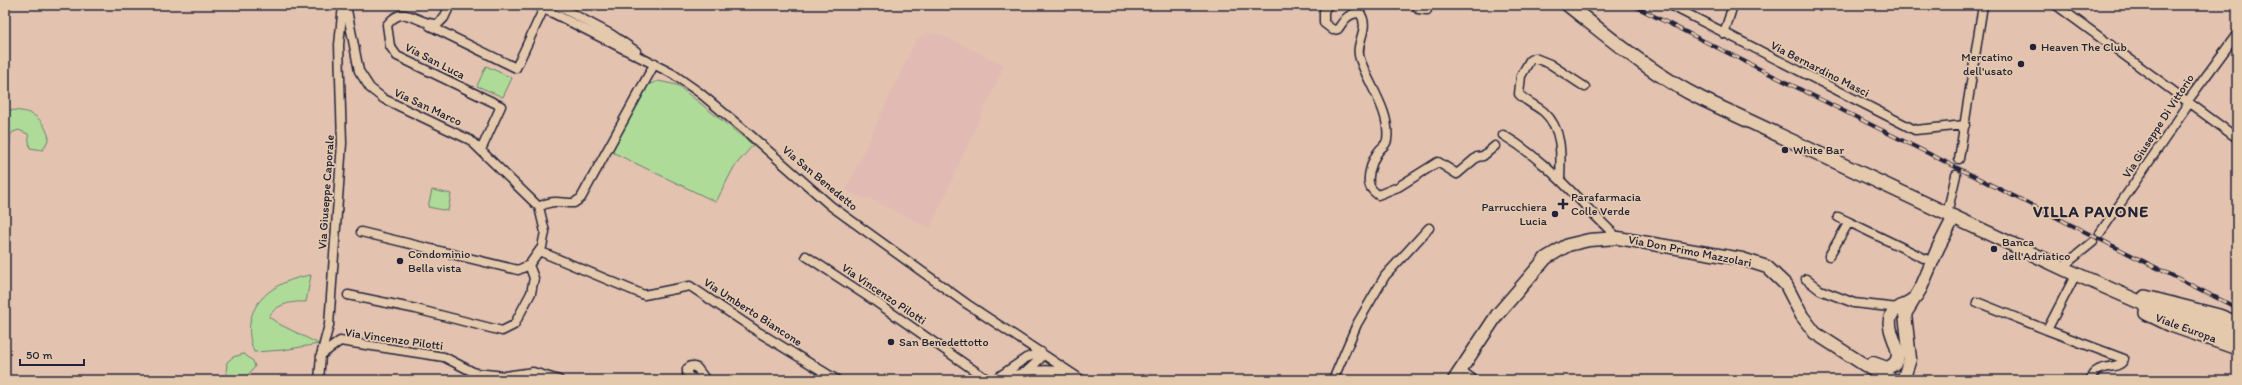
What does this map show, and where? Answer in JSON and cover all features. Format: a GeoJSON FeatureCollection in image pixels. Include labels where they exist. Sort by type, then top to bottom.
{"type":"FeatureCollection","features":[{"type":"Feature","properties":{"kind":"main road","name":"Viale Europa"},"geometry":{"type":"LineString","coordinates":[[1568,5],[1647,67],[1674,85],[2061,268],[2118,291],[2207,312],[2235,322]]}},
{"type":"Feature","properties":{"kind":"main road","name":"Viale Europa"},"geometry":{"type":"LineString","coordinates":[[2118,291],[2160,320],[2235,343]]}},
{"type":"Feature","properties":{"kind":"street","name":"Via San Marco"},"geometry":{"type":"LineString","coordinates":[[345,5],[359,71],[370,88],[384,99],[470,140],[540,207]]}},
{"type":"Feature","properties":{"kind":"street","name":"Via Giuseppe Caporale"},"geometry":{"type":"LineString","coordinates":[[319,380],[320,355],[329,325],[342,143],[339,45],[345,5]]}},
{"type":"Feature","properties":{"kind":"street"},"geometry":{"type":"LineString","coordinates":[[428,25],[438,24],[444,18],[450,5]]}},
{"type":"Feature","properties":{"kind":"street"},"geometry":{"type":"LineString","coordinates":[[361,232],[518,270],[529,264],[539,251],[545,232],[540,207],[557,200],[574,203],[582,198],[655,63],[610,34],[556,5]]}},
{"type":"Feature","properties":{"kind":"street"},"geometry":{"type":"LineString","coordinates":[[1328,5],[1324,11],[1324,23],[1333,30],[1338,29],[1347,17],[1353,13],[1360,13],[1364,19],[1365,27],[1358,49],[1359,59],[1377,94],[1387,131],[1387,141],[1379,151],[1368,176],[1370,187],[1378,195],[1398,187],[1438,162],[1457,174],[1477,157],[1483,156],[1496,146]]}},
{"type":"Feature","properties":{"kind":"street"},"geometry":{"type":"LineString","coordinates":[[1416,5],[1418,9],[1427,10]]}},
{"type":"Feature","properties":{"kind":"street","name":"Via Bernardino Masci"},"geometry":{"type":"LineString","coordinates":[[1670,5],[1914,130],[1966,125]]}},
{"type":"Feature","properties":{"kind":"street"},"geometry":{"type":"LineString","coordinates":[[1724,34],[1733,5]]}},
{"type":"Feature","properties":{"kind":"street"},"geometry":{"type":"LineString","coordinates":[[1959,159],[1966,125],[1983,5]]}},
{"type":"Feature","properties":{"kind":"street"},"geometry":{"type":"LineString","coordinates":[[2056,5],[2237,138]]}},
{"type":"Feature","properties":{"kind":"street"},"geometry":{"type":"LineString","coordinates":[[428,25],[516,68],[540,7]]}},
{"type":"Feature","properties":{"kind":"street","name":"Via San Benedetto"},"geometry":{"type":"LineString","coordinates":[[540,7],[655,63],[700,93],[835,208],[967,304],[1082,380]]}},
{"type":"Feature","properties":{"kind":"street","name":"Via San Luca"},"geometry":{"type":"LineString","coordinates":[[428,25],[404,14],[394,16],[387,25],[390,46],[397,56],[500,106],[481,150]]}},
{"type":"Feature","properties":{"kind":"street","name":"Via Giuseppe Di Vittorio"},"geometry":{"type":"LineString","coordinates":[[2100,233],[2186,108],[2187,102],[2237,34]]}},
{"type":"Feature","properties":{"kind":"street"},"geometry":{"type":"LineString","coordinates":[[1560,179],[1560,139],[1551,119],[1543,111],[1524,100],[1519,94],[1521,76],[1530,60],[1535,58],[1550,64],[1585,87]]}},
{"type":"Feature","properties":{"kind":"street"},"geometry":{"type":"LineString","coordinates":[[1503,135],[1526,149],[1560,179],[1618,238]]}},
{"type":"Feature","properties":{"kind":"street"},"geometry":{"type":"LineString","coordinates":[[1951,216],[1956,175]]}},
{"type":"Feature","properties":{"kind":"street","name":"Via Don Primo Mazzolari"},"geometry":{"type":"LineString","coordinates":[[1456,377],[1497,315],[1546,258],[1568,245],[1589,240],[1618,238],[1742,259],[1767,268],[1786,285],[1802,316],[1821,338],[1874,371],[1901,379],[1910,358],[1905,314],[1921,288],[1951,216]]}},
{"type":"Feature","properties":{"kind":"street"},"geometry":{"type":"LineString","coordinates":[[1838,217],[1932,262]]}},
{"type":"Feature","properties":{"kind":"street"},"geometry":{"type":"LineString","coordinates":[[1830,256],[1849,222]]}},
{"type":"Feature","properties":{"kind":"street"},"geometry":{"type":"LineString","coordinates":[[1333,380],[1357,324],[1384,276],[1429,228]]}},
{"type":"Feature","properties":{"kind":"street"},"geometry":{"type":"LineString","coordinates":[[2061,268],[2093,242]]}},
{"type":"Feature","properties":{"kind":"street","name":"Via Umberto Biancone"},"geometry":{"type":"LineString","coordinates":[[539,251],[644,295],[690,286],[837,380]]}},
{"type":"Feature","properties":{"kind":"street","name":"Via Vincenzo Pilotti"},"geometry":{"type":"LineString","coordinates":[[806,256],[876,302],[988,380]]}},
{"type":"Feature","properties":{"kind":"street"},"geometry":{"type":"LineString","coordinates":[[348,295],[416,309],[502,330],[514,325],[531,293],[534,278],[529,264]]}},
{"type":"Feature","properties":{"kind":"street"},"geometry":{"type":"LineString","coordinates":[[2047,330],[2076,274]]}},
{"type":"Feature","properties":{"kind":"street"},"geometry":{"type":"LineString","coordinates":[[1806,279],[1820,290],[1854,303],[1898,308]]}},
{"type":"Feature","properties":{"kind":"street","name":"Via Don Primo Mazzolari"},"geometry":{"type":"LineString","coordinates":[[1898,308],[1914,298]]}},
{"type":"Feature","properties":{"kind":"street"},"geometry":{"type":"LineString","coordinates":[[1976,302],[2124,359],[2120,364],[2100,368],[2093,373],[2090,380]]}},
{"type":"Feature","properties":{"kind":"street"},"geometry":{"type":"LineString","coordinates":[[1821,338],[1848,347],[1870,362],[1887,368],[1894,366],[1898,357],[1889,320],[1898,308]]}},
{"type":"Feature","properties":{"kind":"street"},"geometry":{"type":"LineString","coordinates":[[1020,339],[1025,344],[1026,353],[1020,361]]}},
{"type":"Feature","properties":{"kind":"street","name":"Via Vincenzo Pilotti"},"geometry":{"type":"LineString","coordinates":[[320,355],[340,341],[444,357],[475,373],[505,376],[533,372],[559,380]]}},
{"type":"Feature","properties":{"kind":"street"},"geometry":{"type":"LineString","coordinates":[[994,380],[1020,361],[1041,352]]}},
{"type":"Feature","properties":{"kind":"street"},"geometry":{"type":"LineString","coordinates":[[1028,371],[1040,359],[1041,352]]}},
{"type":"Feature","properties":{"kind":"street"},"geometry":{"type":"LineString","coordinates":[[998,380],[1028,371],[1047,369],[1071,373]]}},
{"type":"Feature","properties":{"kind":"street"},"geometry":{"type":"LineString","coordinates":[[818,380],[825,373]]}},
{"type":"Feature","properties":{"kind":"street"},"geometry":{"type":"LineString","coordinates":[[1456,377],[1474,380]]}},
{"type":"Feature","properties":{"kind":"shaded area"},"geometry":{"type":"Polygon","coordinates":[[[927,33],[941,35],[1004,65],[930,228],[867,197],[865,199],[846,190],[916,40],[927,33]]]}},
{"type":"Feature","properties":{"kind":"green space"},"geometry":{"type":"Polygon","coordinates":[[[486,66],[512,78],[503,97],[477,86],[486,66]]]}},
{"type":"Feature","properties":{"kind":"green space"},"geometry":{"type":"Polygon","coordinates":[[[658,81],[677,85],[753,145],[734,167],[716,202],[610,151],[645,86],[658,81]]]}},
{"type":"Feature","properties":{"kind":"green space"},"geometry":{"type":"Polygon","coordinates":[[[5,110],[28,113],[33,115],[43,124],[49,138],[43,150],[30,148],[28,134],[19,130],[13,132],[10,136],[10,143],[5,148],[5,110]]]}},
{"type":"Feature","properties":{"kind":"green space"},"geometry":{"type":"Polygon","coordinates":[[[432,190],[451,194],[448,211],[428,207],[432,190]]]}},
{"type":"Feature","properties":{"kind":"green space"},"geometry":{"type":"Polygon","coordinates":[[[311,275],[306,302],[296,302],[280,306],[275,309],[269,317],[279,324],[319,344],[283,350],[254,352],[250,336],[250,322],[254,310],[261,299],[271,290],[283,283],[296,278],[311,275]]]}},
{"type":"Feature","properties":{"kind":"green space"},"geometry":{"type":"Polygon","coordinates":[[[244,354],[253,361],[255,367],[244,379],[233,380],[226,374],[227,362],[233,357],[244,354]]]}},
{"type":"Feature","properties":{"kind":"railway"},"geometry":{"type":"LineString","coordinates":[[1632,5],[2237,308]]}},
{"type":"Feature","properties":{"kind":"place","name":"Heaven The Club"},"geometry":{"type":"Point","coordinates":[2033,47]}},
{"type":"Feature","properties":{"kind":"place","name":"Mercatino dell'usato"},"geometry":{"type":"Point","coordinates":[2021,64]}},
{"type":"Feature","properties":{"kind":"place","name":"White Bar"},"geometry":{"type":"Point","coordinates":[1785,150]}},
{"type":"Feature","properties":{"kind":"place","name":"Parafarmacia Colle Verde"},"geometry":{"type":"Point","coordinates":[1563,204]}},
{"type":"Feature","properties":{"kind":"place","name":"Parrucchiera Lucia"},"geometry":{"type":"Point","coordinates":[1555,214]}},
{"type":"Feature","properties":{"kind":"place","name":"Banca dell'Adriatico"},"geometry":{"type":"Point","coordinates":[1994,249]}},
{"type":"Feature","properties":{"kind":"place","name":"Condominio Bella vista"},"geometry":{"type":"Point","coordinates":[400,261]}},
{"type":"Feature","properties":{"kind":"place","name":"San Benedettotto"},"geometry":{"type":"Point","coordinates":[891,342]}},
{"type":"Feature","properties":{"kind":"district","name":"VILLA PAVONE"},"geometry":{"type":"Point","coordinates":[2091,211]}}]}
